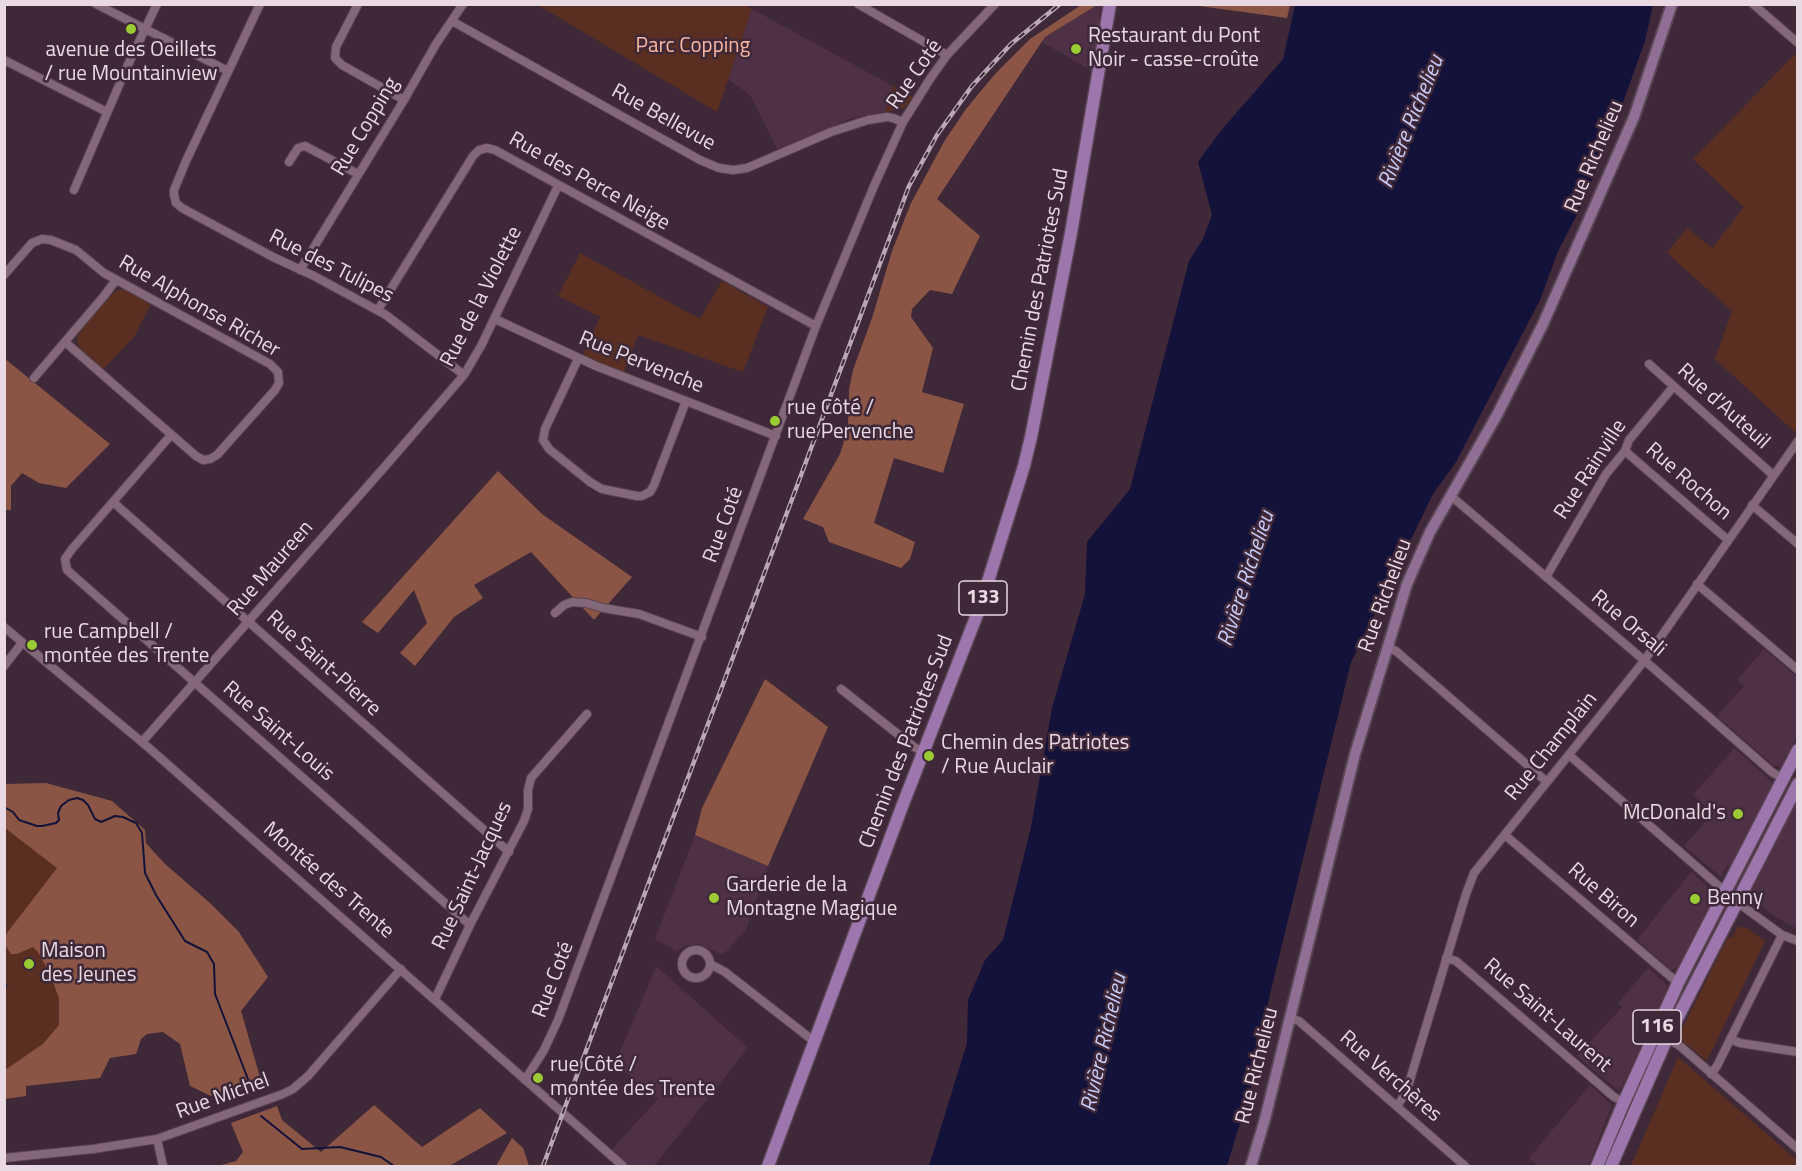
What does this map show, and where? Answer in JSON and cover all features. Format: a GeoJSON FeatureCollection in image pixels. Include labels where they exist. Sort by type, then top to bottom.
{"type":"FeatureCollection","features":[{"type":"Feature","properties":{"kind":"main road","name":"Chemin des Patriotes Sud"},"geometry":{"type":"LineString","coordinates":[[768,1167],[923,752],[980,607],[1028,450],[1071,233],[1110,4]]}},
{"type":"Feature","properties":{"kind":"main road","name":"Rue Richelieu"},"geometry":{"type":"LineString","coordinates":[[1251,1167],[1353,763],[1387,647],[1415,564],[1507,398],[1543,324],[1634,117],[1672,4]]}},
{"type":"Feature","properties":{"kind":"main road","name":"116"},"geometry":{"type":"LineString","coordinates":[[1597,1167],[1678,983],[1797,750]]}},
{"type":"Feature","properties":{"kind":"main road","name":"116"},"geometry":{"type":"LineString","coordinates":[[1611,1167],[1667,1038],[1797,784]]}},
{"type":"Feature","properties":{"kind":"street"},"geometry":{"type":"LineString","coordinates":[[96,4],[228,71],[260,4]]}},
{"type":"Feature","properties":{"kind":"street"},"geometry":{"type":"LineString","coordinates":[[75,190],[107,112],[157,4]]}},
{"type":"Feature","properties":{"kind":"street"},"geometry":{"type":"LineString","coordinates":[[358,4],[336,47],[335,58],[342,66],[404,100]]}},
{"type":"Feature","properties":{"kind":"street","name":"Rue Copping"},"geometry":{"type":"LineString","coordinates":[[300,270],[436,44],[463,4]]}},
{"type":"Feature","properties":{"kind":"street"},"geometry":{"type":"LineString","coordinates":[[858,4],[947,55]]}},
{"type":"Feature","properties":{"kind":"street","name":"Rue Coté"},"geometry":{"type":"LineString","coordinates":[[525,1080],[539,1059],[558,1020],[841,261],[903,122],[947,55],[995,4]]}},
{"type":"Feature","properties":{"kind":"street"},"geometry":{"type":"LineString","coordinates":[[1753,4],[1797,43]]}},
{"type":"Feature","properties":{"kind":"street","name":"Rue Bellevue"},"geometry":{"type":"LineString","coordinates":[[452,21],[710,165],[724,169],[738,170],[751,166],[840,128],[868,120],[893,118],[903,122]]}},
{"type":"Feature","properties":{"kind":"street"},"geometry":{"type":"LineString","coordinates":[[4,60],[107,112]]}},
{"type":"Feature","properties":{"kind":"street","name":"Rue des Tulipes"},"geometry":{"type":"LineString","coordinates":[[228,71],[174,190],[177,205],[282,262],[378,310],[393,319],[464,375]]}},
{"type":"Feature","properties":{"kind":"street"},"geometry":{"type":"LineString","coordinates":[[289,162],[298,148],[305,146],[358,174]]}},
{"type":"Feature","properties":{"kind":"street","name":"Rue des Perce Neige"},"geometry":{"type":"LineString","coordinates":[[378,310],[474,154],[487,148],[495,150],[816,326]]}},
{"type":"Feature","properties":{"kind":"street","name":"Rue de la Violette"},"geometry":{"type":"LineString","coordinates":[[427,419],[464,375],[478,353],[558,186]]}},
{"type":"Feature","properties":{"kind":"street","name":"Rue Alphonse Richer"},"geometry":{"type":"LineString","coordinates":[[4,274],[31,244],[42,239],[51,240],[78,252],[116,280],[270,364],[278,372],[279,380],[275,390],[213,458],[205,460],[198,458],[65,342]]}},
{"type":"Feature","properties":{"kind":"street"},"geometry":{"type":"LineString","coordinates":[[34,378],[116,280]]}},
{"type":"Feature","properties":{"kind":"street","name":"Rue Pervenche"},"geometry":{"type":"LineString","coordinates":[[495,319],[578,359],[776,436]]}},
{"type":"Feature","properties":{"kind":"street"},"geometry":{"type":"LineString","coordinates":[[578,359],[545,429],[543,440],[549,449],[595,486],[602,489],[637,496],[650,492],[686,401]]}},
{"type":"Feature","properties":{"kind":"street","name":"Rue d'Auteuil"},"geometry":{"type":"LineString","coordinates":[[1649,364],[1773,475]]}},
{"type":"Feature","properties":{"kind":"street","name":"Rue Rainville"},"geometry":{"type":"LineString","coordinates":[[1546,577],[1605,474],[1625,451],[1629,440],[1673,387]]}},
{"type":"Feature","properties":{"kind":"street","name":"Rue Maureen"},"geometry":{"type":"LineString","coordinates":[[142,742],[427,419]]}},
{"type":"Feature","properties":{"kind":"street"},"geometry":{"type":"LineString","coordinates":[[113,502],[171,435]]}},
{"type":"Feature","properties":{"kind":"street","name":"Rue Champlain"},"geometry":{"type":"LineString","coordinates":[[1397,1106],[1406,1093],[1471,879],[1644,661],[1797,441]]}},
{"type":"Feature","properties":{"kind":"street","name":"Rue Rochon"},"geometry":{"type":"LineString","coordinates":[[1625,451],[1728,540]]}},
{"type":"Feature","properties":{"kind":"street","name":"Rue Orsali"},"geometry":{"type":"LineString","coordinates":[[1451,496],[1773,773],[1783,778]]}},
{"type":"Feature","properties":{"kind":"street","name":"Rue Saint-Pierre"},"geometry":{"type":"LineString","coordinates":[[113,502],[509,852]]}},
{"type":"Feature","properties":{"kind":"street","name":"Rue Saint-Louis"},"geometry":{"type":"LineString","coordinates":[[113,502],[66,557],[67,570],[470,925]]}},
{"type":"Feature","properties":{"kind":"street"},"geometry":{"type":"LineString","coordinates":[[1752,505],[1797,544]]}},
{"type":"Feature","properties":{"kind":"street"},"geometry":{"type":"LineString","coordinates":[[1697,584],[1797,670]]}},
{"type":"Feature","properties":{"kind":"street"},"geometry":{"type":"LineString","coordinates":[[555,613],[564,605],[572,602],[586,603],[639,614],[702,637]]}},
{"type":"Feature","properties":{"kind":"street","name":"Montée des Trente"},"geometry":{"type":"LineString","coordinates":[[4,627],[142,742],[623,1167]]}},
{"type":"Feature","properties":{"kind":"street"},"geometry":{"type":"LineString","coordinates":[[4,666],[22,643]]}},
{"type":"Feature","properties":{"kind":"street"},"geometry":{"type":"LineString","coordinates":[[1387,647],[1396,651],[1547,782]]}},
{"type":"Feature","properties":{"kind":"street"},"geometry":{"type":"LineString","coordinates":[[841,689],[923,752]]}},
{"type":"Feature","properties":{"kind":"street","name":"Rue Saint-Jacques"},"geometry":{"type":"LineString","coordinates":[[435,999],[526,814],[531,778],[587,714]]}},
{"type":"Feature","properties":{"kind":"street"},"geometry":{"type":"LineString","coordinates":[[1569,755],[1737,902],[1782,935],[1797,941]]}},
{"type":"Feature","properties":{"kind":"street","name":"Rue Biron"},"geometry":{"type":"LineString","coordinates":[[1505,835],[1678,983]]}},
{"type":"Feature","properties":{"kind":"street"},"geometry":{"type":"LineString","coordinates":[[1711,1074],[1782,935]]}},
{"type":"Feature","properties":{"kind":"street","name":"Rue Saint-Laurent"},"geometry":{"type":"LineString","coordinates":[[1446,958],[1456,961],[1614,1097],[1624,1102]]}},
{"type":"Feature","properties":{"kind":"street"},"geometry":{"type":"LineString","coordinates":[[710,964],[724,972],[815,1042]]}},
{"type":"Feature","properties":{"kind":"street","name":"Rue Michel"},"geometry":{"type":"LineString","coordinates":[[4,1158],[93,1149],[158,1139],[278,1097],[293,1089],[308,1076],[401,969]]}},
{"type":"Feature","properties":{"kind":"street","name":"Rue Verchères"},"geometry":{"type":"LineString","coordinates":[[1290,1018],[1299,1021],[1465,1167]]}},
{"type":"Feature","properties":{"kind":"street"},"geometry":{"type":"LineString","coordinates":[[1667,1038],[1680,1046],[1797,1149]]}},
{"type":"Feature","properties":{"kind":"street"},"geometry":{"type":"LineString","coordinates":[[1730,1039],[1740,1044],[1797,1052]]}},
{"type":"Feature","properties":{"kind":"street"},"geometry":{"type":"LineString","coordinates":[[158,1139],[163,1167]]}},
{"type":"Feature","properties":{"kind":"shaded area"},"geometry":{"type":"Polygon","coordinates":[[[1290,4],[1287,18],[1192,5],[1290,4]]]}},
{"type":"Feature","properties":{"kind":"shaded area"},"geometry":{"type":"Polygon","coordinates":[[[1081,5],[1097,5],[1045,37],[937,199],[980,236],[952,294],[930,290],[912,309],[911,317],[933,348],[922,392],[964,404],[943,473],[894,458],[874,523],[915,542],[910,559],[901,568],[829,542],[823,527],[803,519],[840,454],[848,428],[849,389],[853,370],[872,318],[892,251],[911,203],[945,140],[966,109],[995,74],[1030,39],[1081,5]]]}},
{"type":"Feature","properties":{"kind":"shaded area"},"geometry":{"type":"Polygon","coordinates":[[[1097,5],[1101,5],[1099,18],[1101,18],[1092,71],[1042,42],[1045,37],[1097,5]]]}},
{"type":"Feature","properties":{"kind":"shaded area"},"geometry":{"type":"Polygon","coordinates":[[[752,9],[893,86],[885,112],[852,118],[778,151],[751,96],[728,79],[752,9]]]}},
{"type":"Feature","properties":{"kind":"shaded area"},"geometry":{"type":"Polygon","coordinates":[[[4,358],[110,444],[66,488],[39,483],[22,473],[11,486],[11,510],[5,510],[4,358]]]}},
{"type":"Feature","properties":{"kind":"shaded area"},"geometry":{"type":"Polygon","coordinates":[[[498,471],[542,514],[632,577],[594,620],[531,552],[474,585],[483,598],[454,617],[415,666],[400,653],[427,623],[414,590],[378,633],[362,622],[498,471]]]}},
{"type":"Feature","properties":{"kind":"shaded area"},"geometry":{"type":"Polygon","coordinates":[[[1764,649],[1797,677],[1797,736],[1780,767],[1773,765],[1717,716],[1744,686],[1737,680],[1764,649]]]}},
{"type":"Feature","properties":{"kind":"shaded area"},"geometry":{"type":"Polygon","coordinates":[[[765,679],[828,727],[768,866],[695,835],[702,808],[765,679]]]}},
{"type":"Feature","properties":{"kind":"shaded area"},"geometry":{"type":"Polygon","coordinates":[[[1734,748],[1772,784],[1730,867],[1727,866],[1722,874],[1725,876],[1721,877],[1684,846],[1713,813],[1693,795],[1734,748]]]}},
{"type":"Feature","properties":{"kind":"shaded area"},"geometry":{"type":"Polygon","coordinates":[[[46,783],[112,801],[145,830],[146,843],[164,863],[239,932],[268,977],[241,1011],[260,1077],[255,1086],[211,1096],[190,1086],[180,1044],[163,1032],[147,1034],[141,1039],[136,1054],[110,1058],[100,1078],[26,1086],[26,1096],[5,1099],[5,1070],[43,1044],[59,1025],[59,998],[38,952],[33,947],[17,954],[11,954],[5,945],[7,933],[57,868],[5,828],[5,784],[46,783]]]}},
{"type":"Feature","properties":{"kind":"shaded area"},"geometry":{"type":"Polygon","coordinates":[[[1797,799],[1797,929],[1757,903],[1751,890],[1797,799]]]}},
{"type":"Feature","properties":{"kind":"shaded area","name":"Garderie de la Montagne Magique"},"geometry":{"type":"Polygon","coordinates":[[[695,835],[768,866],[746,930],[723,955],[699,944],[689,945],[676,951],[655,939],[695,835]]]}},
{"type":"Feature","properties":{"kind":"shaded area"},"geometry":{"type":"Polygon","coordinates":[[[1691,872],[1707,886],[1713,898],[1678,967],[1671,970],[1637,940],[1691,872]]]}},
{"type":"Feature","properties":{"kind":"shaded area"},"geometry":{"type":"Polygon","coordinates":[[[656,966],[748,1048],[654,1166],[629,1166],[611,1150],[658,1099],[615,1064],[656,966]]]}},
{"type":"Feature","properties":{"kind":"shaded area"},"geometry":{"type":"Polygon","coordinates":[[[1648,968],[1666,984],[1667,989],[1622,1087],[1618,1090],[1577,1056],[1622,1007],[1618,1003],[1648,968]]]}},
{"type":"Feature","properties":{"kind":"shaded area"},"geometry":{"type":"Polygon","coordinates":[[[1590,1085],[1612,1105],[1588,1166],[1538,1166],[1529,1158],[1590,1085]]]}},
{"type":"Feature","properties":{"kind":"shaded area"},"geometry":{"type":"Polygon","coordinates":[[[374,1105],[422,1147],[480,1108],[507,1133],[449,1166],[218,1166],[236,1161],[243,1152],[231,1123],[277,1106],[282,1120],[321,1152],[374,1105]]]}},
{"type":"Feature","properties":{"kind":"shaded area"},"geometry":{"type":"Polygon","coordinates":[[[512,1138],[523,1148],[529,1166],[496,1166],[512,1138]]]}},
{"type":"Feature","properties":{"kind":"green space","name":"Parc Copping"},"geometry":{"type":"Polygon","coordinates":[[[744,4],[752,9],[717,112],[538,5],[744,4]]]}},
{"type":"Feature","properties":{"kind":"green space"},"geometry":{"type":"Polygon","coordinates":[[[1797,52],[1798,429],[1795,432],[1715,359],[1732,311],[1667,253],[1687,228],[1712,248],[1744,207],[1693,159],[1797,52]]]}},
{"type":"Feature","properties":{"kind":"green space"},"geometry":{"type":"Polygon","coordinates":[[[893,86],[913,97],[903,109],[885,112],[893,86]]]}},
{"type":"Feature","properties":{"kind":"green space"},"geometry":{"type":"Polygon","coordinates":[[[580,253],[700,319],[722,281],[768,307],[743,372],[638,335],[624,372],[583,355],[600,317],[558,296],[580,253]]]}},
{"type":"Feature","properties":{"kind":"green space"},"geometry":{"type":"Polygon","coordinates":[[[118,290],[127,290],[151,304],[134,337],[103,369],[80,349],[77,338],[82,329],[118,290]]]}},
{"type":"Feature","properties":{"kind":"green space"},"geometry":{"type":"Polygon","coordinates":[[[5,828],[62,870],[72,1025],[5,1091],[4,991],[9,986],[4,982],[5,828]]]}},
{"type":"Feature","properties":{"kind":"green space"},"geometry":{"type":"Polygon","coordinates":[[[1746,927],[1765,941],[1707,1061],[1679,1038],[1679,1035],[1728,937],[1732,938],[1737,928],[1746,927]]]}},
{"type":"Feature","properties":{"kind":"green space"},"geometry":{"type":"Polygon","coordinates":[[[1678,1057],[1798,1161],[1797,1166],[1631,1166],[1678,1057]]]}},
{"type":"Feature","properties":{"kind":"water","name":"Rivière Richelieu"},"geometry":{"type":"Polygon","coordinates":[[[1295,5],[1653,5],[1645,41],[1621,108],[1583,203],[1558,251],[1540,300],[1456,462],[1433,494],[1351,662],[1270,994],[1251,1087],[1227,1166],[929,1166],[967,1043],[968,1000],[985,960],[1003,940],[1031,827],[1052,708],[1085,594],[1087,542],[1130,489],[1189,261],[1203,239],[1212,215],[1198,162],[1219,133],[1283,59],[1295,5]]]}},
{"type":"Feature","properties":{"kind":"waterway"},"geometry":{"type":"LineString","coordinates":[[4,807],[13,812],[19,820],[42,826],[56,823],[59,820],[58,813],[61,806],[77,798],[83,800],[95,819],[101,822],[115,816],[136,823],[142,833],[145,873],[156,895],[185,941],[207,952],[214,964],[215,994],[253,1092]]}},
{"type":"Feature","properties":{"kind":"waterway"},"geometry":{"type":"LineString","coordinates":[[261,1116],[302,1149],[340,1147],[381,1157],[394,1166]]}},
{"type":"Feature","properties":{"kind":"railway"},"geometry":{"type":"LineString","coordinates":[[543,1166],[909,186],[937,135],[972,86],[1011,44],[1060,4]]}},
{"type":"Feature","properties":{"kind":"place","name":"avenue des Oeillets / rue Mountainview"},"geometry":{"type":"Point","coordinates":[131,29]}},
{"type":"Feature","properties":{"kind":"place","name":"Restaurant du Pont Noir - casse-croûte"},"geometry":{"type":"Point","coordinates":[1076,49]}},
{"type":"Feature","properties":{"kind":"place","name":"rue Côté / rue Pervenche"},"geometry":{"type":"Point","coordinates":[775,421]}},
{"type":"Feature","properties":{"kind":"place","name":"rue Campbell / montée des Trente"},"geometry":{"type":"Point","coordinates":[32,645]}},
{"type":"Feature","properties":{"kind":"place","name":"Chemin des Patriotes / Rue Auclair"},"geometry":{"type":"Point","coordinates":[929,756]}},
{"type":"Feature","properties":{"kind":"place","name":"McDonald's"},"geometry":{"type":"Point","coordinates":[1738,814]}},
{"type":"Feature","properties":{"kind":"place","name":"Garderie de la Montagne Magique"},"geometry":{"type":"Point","coordinates":[714,898]}},
{"type":"Feature","properties":{"kind":"place","name":"Benny"},"geometry":{"type":"Point","coordinates":[1695,899]}},
{"type":"Feature","properties":{"kind":"place","name":"Maison des Jeunes"},"geometry":{"type":"Point","coordinates":[29,964]}},
{"type":"Feature","properties":{"kind":"place","name":"rue Côté / montée des Trente"},"geometry":{"type":"Point","coordinates":[538,1078]}}]}
